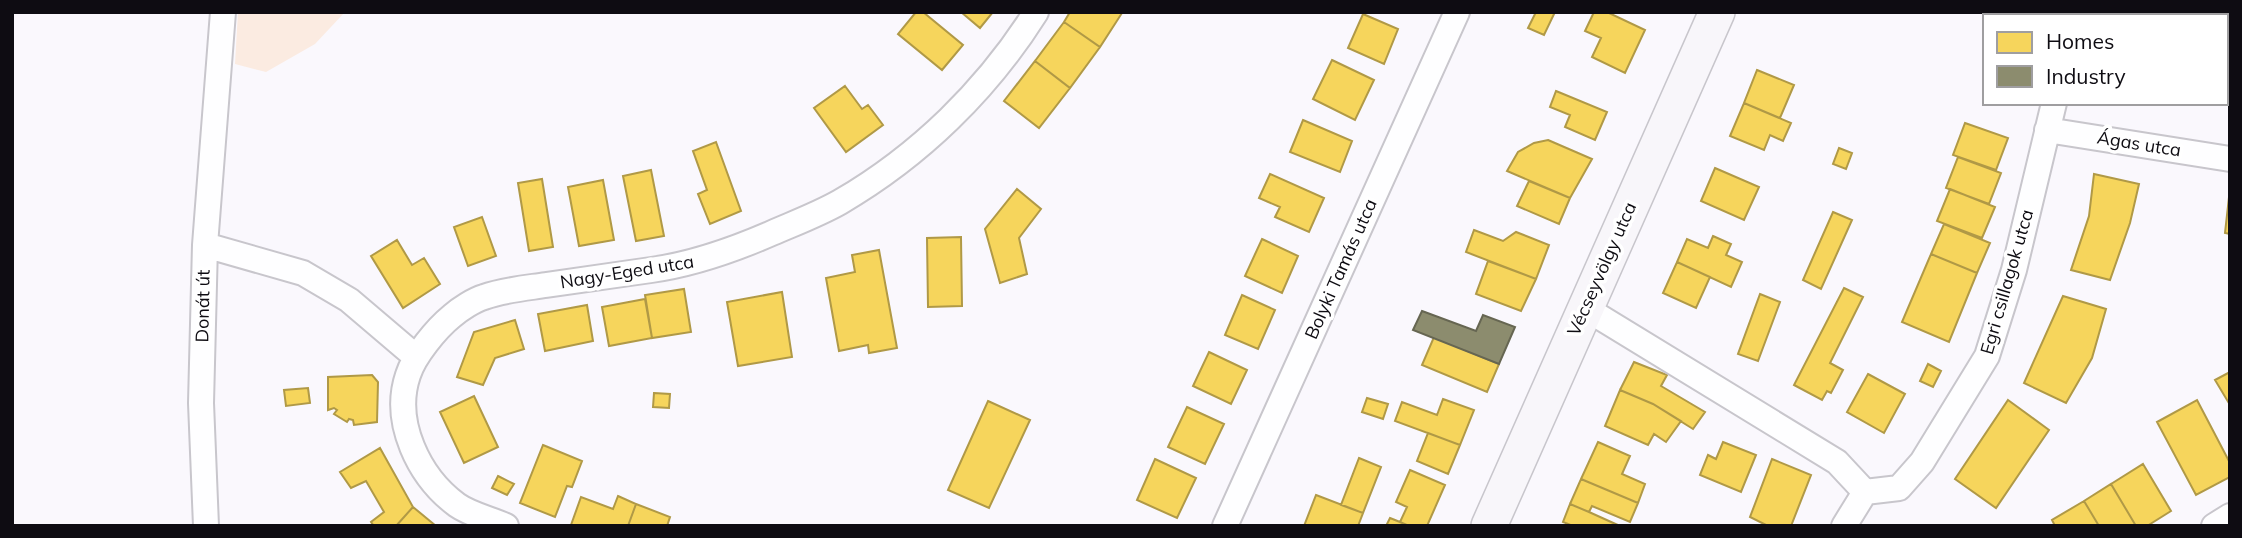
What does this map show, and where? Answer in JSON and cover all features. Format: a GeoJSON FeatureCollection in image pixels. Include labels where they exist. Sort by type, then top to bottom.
{"type":"FeatureCollection","features":[{"type":"Feature","properties":{"kind":"main road","name":"Vécseyvölgy utca"},"geometry":{"type":"LineString","coordinates":[[1489,526],[1717,12]]}},
{"type":"Feature","properties":{"kind":"street"},"geometry":{"type":"LineString","coordinates":[[205,245],[223,12]]}},
{"type":"Feature","properties":{"kind":"street","name":"Nagy-Eged utca"},"geometry":{"type":"LineString","coordinates":[[506,526],[459,506],[435,485],[417,460],[409,437],[404,410],[404,388],[415,357],[452,316],[482,297],[680,266],[746,244],[837,204],[883,176],[921,146],[957,112],[1021,36],[1036,12]]}},
{"type":"Feature","properties":{"kind":"street","name":"Bolyki Tamás utca"},"geometry":{"type":"LineString","coordinates":[[1225,526],[1457,12]]}},
{"type":"Feature","properties":{"kind":"street","name":"Egri csillagok utca"},"geometry":{"type":"LineString","coordinates":[[1866,492],[1899,488],[1922,462],[1987,356],[2014,270],[2054,105]]}},
{"type":"Feature","properties":{"kind":"street","name":"Ágas utca"},"geometry":{"type":"LineString","coordinates":[[2048,130],[2230,159]]}},
{"type":"Feature","properties":{"kind":"street","name":"Donát út"},"geometry":{"type":"LineString","coordinates":[[206,526],[201,404],[205,245],[303,273],[349,300],[415,357]]}},
{"type":"Feature","properties":{"kind":"street"},"geometry":{"type":"LineString","coordinates":[[1585,308],[1837,463],[1866,492],[1844,526]]}},
{"type":"Feature","properties":{"kind":"street"},"geometry":{"type":"LineString","coordinates":[[2214,526],[2230,516]]}},
{"type":"Feature","properties":{"kind":"shaded area"},"geometry":{"type":"Polygon","coordinates":[[[238,12],[345,12],[315,44],[266,72],[235,64],[238,12]]]}},
{"type":"Feature","properties":{"kind":"building: Homes"},"geometry":{"type":"Polygon","coordinates":[[[916,12],[923,12],[963,45],[942,70],[898,34],[916,12]]]}},
{"type":"Feature","properties":{"kind":"building: Homes"},"geometry":{"type":"Polygon","coordinates":[[[961,12],[993,12],[980,28],[961,12]]]}},
{"type":"Feature","properties":{"kind":"building: Homes"},"geometry":{"type":"Polygon","coordinates":[[[1070,12],[1122,13],[1100,47],[1064,22],[1070,12]]]}},
{"type":"Feature","properties":{"kind":"building: Homes"},"geometry":{"type":"Polygon","coordinates":[[[1536,12],[1555,12],[1544,35],[1528,28],[1536,12]]]}},
{"type":"Feature","properties":{"kind":"building: Homes"},"geometry":{"type":"Polygon","coordinates":[[[1594,12],[1607,12],[1645,30],[1625,73],[1592,57],[1601,38],[1585,31],[1594,12]]]}},
{"type":"Feature","properties":{"kind":"building: Homes"},"geometry":{"type":"Polygon","coordinates":[[[2006,12],[2045,12],[2044,14],[2006,12]]]}},
{"type":"Feature","properties":{"kind":"building: Homes"},"geometry":{"type":"Polygon","coordinates":[[[1363,14],[1398,29],[1384,64],[1348,48],[1363,14]]]}},
{"type":"Feature","properties":{"kind":"building: Homes"},"geometry":{"type":"Polygon","coordinates":[[[1064,22],[1100,47],[1070,88],[1035,61],[1064,22]]]}},
{"type":"Feature","properties":{"kind":"building: Homes"},"geometry":{"type":"Polygon","coordinates":[[[1332,60],[1374,80],[1355,120],[1313,99],[1332,60]]]}},
{"type":"Feature","properties":{"kind":"building: Homes"},"geometry":{"type":"Polygon","coordinates":[[[1035,61],[1070,88],[1039,128],[1004,101],[1035,61]]]}},
{"type":"Feature","properties":{"kind":"building: Homes"},"geometry":{"type":"Polygon","coordinates":[[[1757,70],[1794,85],[1780,118],[1744,103],[1757,70]]]}},
{"type":"Feature","properties":{"kind":"building: Homes"},"geometry":{"type":"Polygon","coordinates":[[[845,86],[862,109],[868,105],[883,125],[846,152],[814,108],[845,86]]]}},
{"type":"Feature","properties":{"kind":"building: Homes"},"geometry":{"type":"Polygon","coordinates":[[[1556,91],[1607,112],[1595,140],[1565,127],[1570,115],[1550,107],[1556,91]]]}},
{"type":"Feature","properties":{"kind":"building: Homes"},"geometry":{"type":"Polygon","coordinates":[[[1744,103],[1791,123],[1783,141],[1770,135],[1764,150],[1730,136],[1744,103]]]}},
{"type":"Feature","properties":{"kind":"building: Homes"},"geometry":{"type":"Polygon","coordinates":[[[1303,120],[1352,141],[1340,172],[1290,152],[1303,120]]]}},
{"type":"Feature","properties":{"kind":"building: Homes"},"geometry":{"type":"Polygon","coordinates":[[[1965,123],[2008,138],[1996,170],[1953,155],[1965,123]]]}},
{"type":"Feature","properties":{"kind":"building: Homes"},"geometry":{"type":"Polygon","coordinates":[[[1548,140],[1592,159],[1570,198],[1507,171],[1518,152],[1534,143],[1548,140]]]}},
{"type":"Feature","properties":{"kind":"building: Homes"},"geometry":{"type":"Polygon","coordinates":[[[716,142],[741,211],[710,224],[698,194],[707,190],[693,151],[716,142]]]}},
{"type":"Feature","properties":{"kind":"building: Homes"},"geometry":{"type":"Polygon","coordinates":[[[1839,148],[1852,153],[1846,169],[1833,164],[1839,148]]]}},
{"type":"Feature","properties":{"kind":"building: Homes"},"geometry":{"type":"Polygon","coordinates":[[[1958,157],[2001,173],[1989,204],[1946,188],[1958,157]]]}},
{"type":"Feature","properties":{"kind":"building: Homes"},"geometry":{"type":"Polygon","coordinates":[[[1715,168],[1759,187],[1744,220],[1701,201],[1715,168]]]}},
{"type":"Feature","properties":{"kind":"building: Homes"},"geometry":{"type":"Polygon","coordinates":[[[651,170],[664,236],[636,241],[623,176],[651,170]]]}},
{"type":"Feature","properties":{"kind":"building: Homes"},"geometry":{"type":"Polygon","coordinates":[[[1270,174],[1324,198],[1309,232],[1275,217],[1280,207],[1259,198],[1270,174]]]}},
{"type":"Feature","properties":{"kind":"building: Homes"},"geometry":{"type":"Polygon","coordinates":[[[2094,174],[2139,184],[2130,223],[2110,280],[2071,270],[2089,216],[2094,174]]]}},
{"type":"Feature","properties":{"kind":"building: Homes"},"geometry":{"type":"Polygon","coordinates":[[[542,179],[553,247],[529,251],[518,183],[542,179]]]}},
{"type":"Feature","properties":{"kind":"building: Homes"},"geometry":{"type":"Polygon","coordinates":[[[603,180],[614,240],[579,246],[568,187],[603,180]]]}},
{"type":"Feature","properties":{"kind":"building: Homes"},"geometry":{"type":"Polygon","coordinates":[[[1529,181],[1570,198],[1559,224],[1517,206],[1529,181]]]}},
{"type":"Feature","properties":{"kind":"building: Homes"},"geometry":{"type":"Polygon","coordinates":[[[2230,188],[2230,234],[2225,233],[2230,188]]]}},
{"type":"Feature","properties":{"kind":"building: Homes"},"geometry":{"type":"Polygon","coordinates":[[[1017,189],[1041,209],[1019,238],[1027,274],[1000,283],[985,229],[1017,189]]]}},
{"type":"Feature","properties":{"kind":"building: Homes"},"geometry":{"type":"Polygon","coordinates":[[[1950,189],[1995,207],[1982,238],[1937,221],[1950,189]]]}},
{"type":"Feature","properties":{"kind":"building: Homes"},"geometry":{"type":"Polygon","coordinates":[[[1833,212],[1852,220],[1821,289],[1803,280],[1833,212]]]}},
{"type":"Feature","properties":{"kind":"building: Homes"},"geometry":{"type":"Polygon","coordinates":[[[482,217],[496,256],[468,266],[454,227],[482,217]]]}},
{"type":"Feature","properties":{"kind":"building: Homes"},"geometry":{"type":"Polygon","coordinates":[[[1944,224],[1990,243],[1977,273],[1931,254],[1944,224]]]}},
{"type":"Feature","properties":{"kind":"building: Homes"},"geometry":{"type":"Polygon","coordinates":[[[1474,230],[1503,241],[1516,232],[1549,245],[1536,279],[1466,252],[1474,230]]]}},
{"type":"Feature","properties":{"kind":"building: Homes"},"geometry":{"type":"Polygon","coordinates":[[[1713,236],[1731,244],[1726,255],[1742,262],[1731,287],[1677,262],[1687,239],[1708,248],[1713,236]]]}},
{"type":"Feature","properties":{"kind":"building: Homes"},"geometry":{"type":"Polygon","coordinates":[[[961,237],[962,306],[928,307],[927,238],[961,237]]]}},
{"type":"Feature","properties":{"kind":"building: Homes"},"geometry":{"type":"Polygon","coordinates":[[[1262,239],[1298,256],[1282,293],[1245,276],[1262,239]]]}},
{"type":"Feature","properties":{"kind":"building: Homes"},"geometry":{"type":"Polygon","coordinates":[[[397,240],[412,265],[424,258],[440,284],[403,308],[371,256],[397,240]]]}},
{"type":"Feature","properties":{"kind":"building: Homes"},"geometry":{"type":"Polygon","coordinates":[[[879,250],[897,348],[869,353],[868,345],[839,351],[826,278],[855,272],[852,255],[879,250]]]}},
{"type":"Feature","properties":{"kind":"building: Homes"},"geometry":{"type":"Polygon","coordinates":[[[1931,254],[1977,273],[1949,342],[1902,322],[1931,254]]]}},
{"type":"Feature","properties":{"kind":"building: Homes"},"geometry":{"type":"Polygon","coordinates":[[[1488,261],[1536,279],[1521,311],[1476,294],[1488,261]]]}},
{"type":"Feature","properties":{"kind":"building: Homes"},"geometry":{"type":"Polygon","coordinates":[[[1677,262],[1710,277],[1696,308],[1663,293],[1677,262]]]}},
{"type":"Feature","properties":{"kind":"building: Homes"},"geometry":{"type":"Polygon","coordinates":[[[1844,288],[1863,297],[1830,363],[1843,370],[1831,393],[1827,391],[1822,400],[1794,385],[1844,288]]]}},
{"type":"Feature","properties":{"kind":"building: Homes"},"geometry":{"type":"Polygon","coordinates":[[[684,289],[691,332],[652,338],[645,295],[684,289]]]}},
{"type":"Feature","properties":{"kind":"building: Homes"},"geometry":{"type":"Polygon","coordinates":[[[782,292],[792,357],[738,366],[727,302],[782,292]]]}},
{"type":"Feature","properties":{"kind":"building: Homes"},"geometry":{"type":"Polygon","coordinates":[[[1760,294],[1780,302],[1758,361],[1738,354],[1760,294]]]}},
{"type":"Feature","properties":{"kind":"building: Homes"},"geometry":{"type":"Polygon","coordinates":[[[1242,295],[1275,310],[1258,349],[1225,335],[1242,295]]]}},
{"type":"Feature","properties":{"kind":"building: Homes"},"geometry":{"type":"Polygon","coordinates":[[[2063,296],[2106,309],[2092,358],[2066,403],[2024,383],[2063,296]]]}},
{"type":"Feature","properties":{"kind":"building: Homes"},"geometry":{"type":"Polygon","coordinates":[[[645,299],[652,338],[609,346],[602,307],[645,299]]]}},
{"type":"Feature","properties":{"kind":"building: Homes"},"geometry":{"type":"Polygon","coordinates":[[[587,305],[593,341],[545,351],[538,314],[587,305]]]}},
{"type":"Feature","properties":{"kind":"building: Homes"},"geometry":{"type":"Polygon","coordinates":[[[515,320],[524,349],[495,358],[483,385],[457,377],[474,332],[515,320]]]}},
{"type":"Feature","properties":{"kind":"building: Homes"},"geometry":{"type":"Polygon","coordinates":[[[1434,337],[1499,364],[1487,392],[1422,365],[1434,337]]]}},
{"type":"Feature","properties":{"kind":"building: Homes"},"geometry":{"type":"Polygon","coordinates":[[[1209,352],[1247,370],[1231,404],[1193,386],[1209,352]]]}},
{"type":"Feature","properties":{"kind":"building: Homes"},"geometry":{"type":"Polygon","coordinates":[[[1634,362],[1667,375],[1661,386],[1705,412],[1693,429],[1653,404],[1620,390],[1634,362]]]}},
{"type":"Feature","properties":{"kind":"building: Homes"},"geometry":{"type":"Polygon","coordinates":[[[1928,364],[1941,371],[1933,387],[1920,381],[1928,364]]]}},
{"type":"Feature","properties":{"kind":"building: Homes"},"geometry":{"type":"Polygon","coordinates":[[[2230,372],[2230,405],[2215,380],[2230,372]]]}},
{"type":"Feature","properties":{"kind":"building: Homes"},"geometry":{"type":"Polygon","coordinates":[[[1868,374],[1905,394],[1884,433],[1847,412],[1868,374]]]}},
{"type":"Feature","properties":{"kind":"building: Homes"},"geometry":{"type":"Polygon","coordinates":[[[372,375],[378,382],[377,422],[354,425],[353,420],[349,419],[347,422],[334,414],[337,410],[334,408],[328,410],[328,377],[372,375]]]}},
{"type":"Feature","properties":{"kind":"building: Homes"},"geometry":{"type":"Polygon","coordinates":[[[308,388],[310,403],[286,406],[284,390],[308,388]]]}},
{"type":"Feature","properties":{"kind":"building: Homes"},"geometry":{"type":"Polygon","coordinates":[[[1620,390],[1653,404],[1681,421],[1666,442],[1654,434],[1648,445],[1605,426],[1620,390]]]}},
{"type":"Feature","properties":{"kind":"building: Homes"},"geometry":{"type":"Polygon","coordinates":[[[654,393],[670,394],[669,408],[653,407],[654,393]]]}},
{"type":"Feature","properties":{"kind":"building: Homes"},"geometry":{"type":"Polygon","coordinates":[[[474,396],[498,447],[464,463],[440,412],[474,396]]]}},
{"type":"Feature","properties":{"kind":"building: Homes"},"geometry":{"type":"Polygon","coordinates":[[[1367,398],[1388,404],[1383,419],[1362,412],[1367,398]]]}},
{"type":"Feature","properties":{"kind":"building: Homes"},"geometry":{"type":"Polygon","coordinates":[[[1443,399],[1474,410],[1460,445],[1395,421],[1402,402],[1437,415],[1443,399]]]}},
{"type":"Feature","properties":{"kind":"building: Homes"},"geometry":{"type":"Polygon","coordinates":[[[2008,400],[2049,430],[1996,508],[1955,479],[2008,400]]]}},
{"type":"Feature","properties":{"kind":"building: Homes"},"geometry":{"type":"Polygon","coordinates":[[[2197,400],[2230,463],[2230,477],[2196,495],[2157,422],[2197,400]]]}},
{"type":"Feature","properties":{"kind":"building: Homes"},"geometry":{"type":"Polygon","coordinates":[[[988,401],[1030,420],[989,508],[948,490],[988,401]]]}},
{"type":"Feature","properties":{"kind":"building: Homes"},"geometry":{"type":"Polygon","coordinates":[[[1187,407],[1224,424],[1205,464],[1168,447],[1187,407]]]}},
{"type":"Feature","properties":{"kind":"building: Homes"},"geometry":{"type":"Polygon","coordinates":[[[1428,433],[1460,445],[1448,474],[1417,461],[1428,433]]]}},
{"type":"Feature","properties":{"kind":"building: Homes"},"geometry":{"type":"Polygon","coordinates":[[[1598,442],[1630,456],[1622,474],[1645,484],[1638,503],[1581,479],[1598,442]]]}},
{"type":"Feature","properties":{"kind":"building: Homes"},"geometry":{"type":"Polygon","coordinates":[[[1723,442],[1756,455],[1741,492],[1700,475],[1708,455],[1716,459],[1723,442]]]}},
{"type":"Feature","properties":{"kind":"building: Homes"},"geometry":{"type":"Polygon","coordinates":[[[543,445],[582,461],[572,487],[567,486],[555,517],[520,503],[543,445]]]}},
{"type":"Feature","properties":{"kind":"building: Homes"},"geometry":{"type":"Polygon","coordinates":[[[380,448],[413,507],[396,526],[374,526],[371,522],[384,512],[366,481],[351,488],[340,472],[380,448]]]}},
{"type":"Feature","properties":{"kind":"building: Homes"},"geometry":{"type":"Polygon","coordinates":[[[1359,458],[1381,467],[1363,513],[1341,505],[1359,458]]]}},
{"type":"Feature","properties":{"kind":"building: Homes"},"geometry":{"type":"Polygon","coordinates":[[[1155,459],[1196,478],[1177,518],[1137,500],[1155,459]]]}},
{"type":"Feature","properties":{"kind":"building: Homes"},"geometry":{"type":"Polygon","coordinates":[[[1772,459],[1811,475],[1791,526],[1768,526],[1750,517],[1772,459]]]}},
{"type":"Feature","properties":{"kind":"building: Homes"},"geometry":{"type":"Polygon","coordinates":[[[2143,464],[2171,511],[2147,526],[2136,526],[2111,484],[2143,464]]]}},
{"type":"Feature","properties":{"kind":"building: Homes"},"geometry":{"type":"Polygon","coordinates":[[[1410,470],[1445,485],[1427,526],[1409,526],[1400,522],[1407,507],[1396,502],[1410,470]]]}},
{"type":"Feature","properties":{"kind":"building: Homes"},"geometry":{"type":"Polygon","coordinates":[[[498,476],[514,484],[507,495],[492,488],[498,476]]]}},
{"type":"Feature","properties":{"kind":"building: Homes"},"geometry":{"type":"Polygon","coordinates":[[[1581,479],[1638,503],[1630,522],[1592,506],[1589,512],[1570,504],[1581,479]]]}},
{"type":"Feature","properties":{"kind":"building: Homes"},"geometry":{"type":"Polygon","coordinates":[[[2111,484],[2136,526],[2099,526],[2084,501],[2111,484]]]}},
{"type":"Feature","properties":{"kind":"building: Homes"},"geometry":{"type":"Polygon","coordinates":[[[1316,495],[1363,513],[1358,526],[1304,526],[1316,495]]]}},
{"type":"Feature","properties":{"kind":"building: Homes"},"geometry":{"type":"Polygon","coordinates":[[[618,496],[636,504],[628,526],[571,525],[581,497],[613,509],[618,496]]]}},
{"type":"Feature","properties":{"kind":"building: Homes"},"geometry":{"type":"Polygon","coordinates":[[[2084,501],[2099,526],[2055,526],[2052,520],[2084,501]]]}},
{"type":"Feature","properties":{"kind":"building: Homes"},"geometry":{"type":"Polygon","coordinates":[[[636,504],[670,517],[667,526],[628,526],[636,504]]]}},
{"type":"Feature","properties":{"kind":"building: Homes"},"geometry":{"type":"Polygon","coordinates":[[[1570,504],[1620,526],[1573,526],[1563,522],[1570,504]]]}},
{"type":"Feature","properties":{"kind":"building: Homes"},"geometry":{"type":"Polygon","coordinates":[[[413,507],[436,526],[396,526],[413,507]]]}},
{"type":"Feature","properties":{"kind":"building: Homes"},"geometry":{"type":"Polygon","coordinates":[[[1390,518],[1400,522],[1409,526],[1386,526],[1390,518]]]}},
{"type":"Feature","properties":{"kind":"building: Industry"},"geometry":{"type":"Polygon","coordinates":[[[1422,311],[1476,331],[1483,315],[1515,327],[1499,364],[1413,330],[1422,311]]]}}]}
